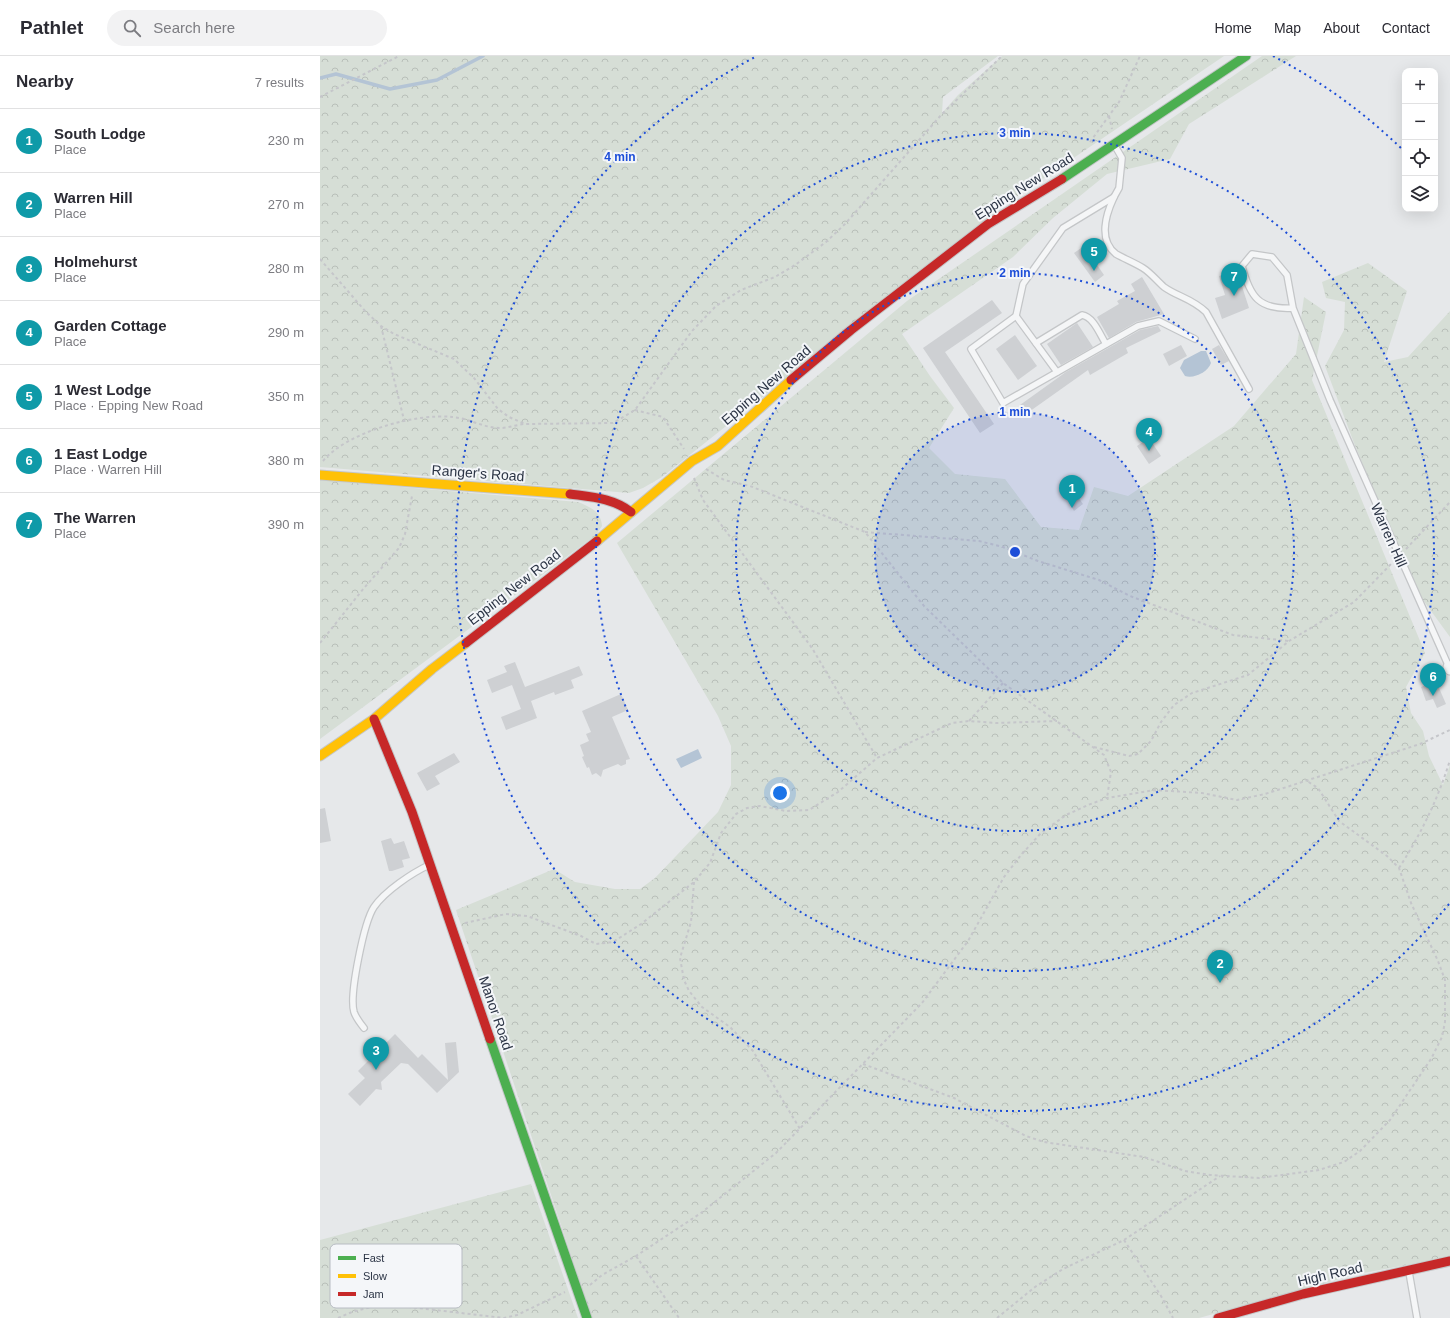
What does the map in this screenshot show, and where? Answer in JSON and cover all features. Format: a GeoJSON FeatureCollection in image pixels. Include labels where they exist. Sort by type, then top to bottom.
{"type":"FeatureCollection","features":[{"type":"Feature","properties":{"kind":"main road","name":"Epping New Road"},"geometry":{"type":"LineString","coordinates":[[320,756],[374,719],[432,669],[631,512],[692,461],[718,446],[783,387],[851,330],[988,224],[1114,144],[1246,56]]}},
{"type":"Feature","properties":{"kind":"main road","name":"Ranger's Road"},"geometry":{"type":"LineString","coordinates":[[320,475],[564,493],[610,500],[624,506],[631,512]]}},
{"type":"Feature","properties":{"kind":"main road","name":"Manor Road"},"geometry":{"type":"LineString","coordinates":[[374,719],[412,812],[450,927],[587,1318]]}},
{"type":"Feature","properties":{"kind":"main road","name":"High Road"},"geometry":{"type":"LineString","coordinates":[[1218,1318],[1303,1294],[1450,1261]]}},
{"type":"Feature","properties":{"kind":"lane"},"geometry":{"type":"LineString","coordinates":[[1114,144],[1122,158],[1119,188],[1107,212],[1107,243],[1116,253],[1145,270],[1165,288],[1196,302],[1206,312],[1249,389]]}},
{"type":"Feature","properties":{"kind":"lane"},"geometry":{"type":"LineString","coordinates":[[1114,197],[1063,228],[1023,284],[1016,316],[971,349],[1003,403],[1138,326],[1159,321],[1195,339]]}},
{"type":"Feature","properties":{"kind":"lane","name":"Warren Hill"},"geometry":{"type":"LineString","coordinates":[[1293,308],[1277,309],[1258,302],[1246,283],[1242,266],[1252,254],[1272,257],[1287,275],[1293,308],[1330,400],[1449,668]]}},
{"type":"Feature","properties":{"kind":"lane"},"geometry":{"type":"LineString","coordinates":[[1036,343],[1082,315],[1087,316],[1091,320],[1106,344]]}},
{"type":"Feature","properties":{"kind":"lane"},"geometry":{"type":"LineString","coordinates":[[1016,316],[1057,372]]}},
{"type":"Feature","properties":{"kind":"lane"},"geometry":{"type":"LineString","coordinates":[[364,1028],[354,1012],[354,992],[358,960],[373,909],[387,892],[401,884],[414,872],[430,865]]}},
{"type":"Feature","properties":{"kind":"lane"},"geometry":{"type":"LineString","coordinates":[[1409,1270],[1417,1318]]}},
{"type":"Feature","properties":{"kind":"path"},"geometry":{"type":"LineString","coordinates":[[320,97],[399,56]]}},
{"type":"Feature","properties":{"kind":"path"},"geometry":{"type":"LineString","coordinates":[[322,463],[335,450],[351,439],[384,425],[404,420],[452,417],[499,428],[525,424],[613,423],[635,410],[701,320],[716,306],[741,290],[775,277],[796,265],[826,242],[845,224],[942,114],[1002,56]]}},
{"type":"Feature","properties":{"kind":"path"},"geometry":{"type":"LineString","coordinates":[[1087,147],[1119,102],[1140,56]]}},
{"type":"Feature","properties":{"kind":"path"},"geometry":{"type":"LineString","coordinates":[[320,259],[366,312],[381,326],[394,334],[454,359],[474,378],[498,409],[525,424]]}},
{"type":"Feature","properties":{"kind":"path"},"geometry":{"type":"LineString","coordinates":[[381,326],[404,420]]}},
{"type":"Feature","properties":{"kind":"path"},"geometry":{"type":"LineString","coordinates":[[635,410],[663,417],[692,461],[724,480],[750,486],[865,532],[985,542],[1099,580],[1130,596],[1233,635],[1289,641]]}},
{"type":"Feature","properties":{"kind":"path"},"geometry":{"type":"LineString","coordinates":[[692,461],[695,484],[703,500],[812,648],[877,758]]}},
{"type":"Feature","properties":{"kind":"path"},"geometry":{"type":"LineString","coordinates":[[320,643],[364,588],[399,548],[405,534],[412,496],[416,493]]}},
{"type":"Feature","properties":{"kind":"path"},"geometry":{"type":"LineString","coordinates":[[1091,746],[1129,756],[1138,754],[1151,741],[1161,722],[1174,706],[1192,693],[1248,674],[1289,641],[1354,602],[1399,557],[1450,502]]}},
{"type":"Feature","properties":{"kind":"path"},"geometry":{"type":"LineString","coordinates":[[865,532],[924,606],[1003,683],[1104,755],[1111,772],[1107,798]]}},
{"type":"Feature","properties":{"kind":"path"},"geometry":{"type":"LineString","coordinates":[[969,721],[1003,683]]}},
{"type":"Feature","properties":{"kind":"path"},"geometry":{"type":"LineString","coordinates":[[450,927],[478,919],[506,914],[527,916],[580,936],[596,944],[613,942],[641,924],[694,882],[710,864],[721,833],[736,814],[747,808],[760,806],[786,811],[809,810],[838,792],[877,758],[952,723],[969,721],[997,723],[1057,721]]}},
{"type":"Feature","properties":{"kind":"path"},"geometry":{"type":"LineString","coordinates":[[500,1318],[517,1315],[577,1291],[636,1256],[701,1213],[776,1153],[922,1003],[968,941],[1004,877],[1041,833],[1066,815],[1107,798],[1154,790],[1202,793],[1237,800],[1265,794],[1420,744],[1450,730]]}},
{"type":"Feature","properties":{"kind":"path"},"geometry":{"type":"LineString","coordinates":[[1399,868],[1419,836],[1443,782],[1450,760]]}},
{"type":"Feature","properties":{"kind":"path"},"geometry":{"type":"LineString","coordinates":[[863,1064],[954,1098],[1026,1136],[1044,1142],[1144,1157],[1185,1171],[1221,1176],[1259,1178],[1319,1170],[1344,1162],[1360,1151],[1390,1120],[1431,1059],[1442,1037],[1445,1022],[1445,980],[1438,961],[1411,903],[1399,868],[1387,856],[1339,821],[1318,788],[1307,781]]}},
{"type":"Feature","properties":{"kind":"path"},"geometry":{"type":"LineString","coordinates":[[694,882],[691,922],[680,958],[684,980],[689,991],[702,1007],[730,1027],[753,1051],[800,1129]]}},
{"type":"Feature","properties":{"kind":"path"},"geometry":{"type":"LineString","coordinates":[[997,1318],[1035,1286],[1063,1269],[1124,1240],[1221,1176]]}},
{"type":"Feature","properties":{"kind":"path"},"geometry":{"type":"LineString","coordinates":[[1124,1240],[1161,1296],[1173,1318]]}},
{"type":"Feature","properties":{"kind":"path"},"geometry":{"type":"LineString","coordinates":[[636,1256],[679,1318]]}},
{"type":"Feature","properties":{"kind":"path"},"geometry":{"type":"LineString","coordinates":[[338,1318],[367,1308]]}},
{"type":"Feature","properties":{"kind":"path"},"geometry":{"type":"LineString","coordinates":[[418,1308],[504,1318]]}},
{"type":"Feature","properties":{"kind":"green space"},"geometry":{"type":"Polygon","coordinates":[[[320,56],[998,56],[943,97],[942,113],[958,95],[1002,56],[1224,56],[1007,203],[662,477],[643,488],[629,493],[320,467],[320,56]]]}},
{"type":"Feature","properties":{"kind":"green space"},"geometry":{"type":"Polygon","coordinates":[[[1262,56],[1296,56],[1189,124],[1170,159],[1107,174],[1053,218],[1013,257],[902,334],[930,376],[954,408],[929,448],[955,474],[1005,479],[1041,527],[1079,530],[1094,487],[1128,496],[1234,426],[1296,354],[1304,297],[1326,312],[1312,380],[1425,653],[1406,687],[1411,713],[1423,731],[1429,756],[1443,785],[1450,765],[1450,1257],[1358,1274],[1199,1318],[592,1318],[456,910],[554,869],[575,882],[615,889],[640,889],[655,878],[718,812],[731,785],[731,746],[718,716],[617,543],[907,301],[1262,56]]]}},
{"type":"Feature","properties":{"kind":"green space"},"geometry":{"type":"Polygon","coordinates":[[[1368,263],[1407,291],[1384,362],[1408,357],[1450,311],[1450,637],[1415,589],[1354,443],[1325,366],[1344,330],[1345,302],[1326,298],[1322,282],[1368,263]]]}},
{"type":"Feature","properties":{"kind":"green space"},"geometry":{"type":"Polygon","coordinates":[[[320,480],[578,502],[591,508],[597,513],[600,517],[602,526],[596,535],[320,739],[320,480]]]}},
{"type":"Feature","properties":{"kind":"green space"},"geometry":{"type":"Polygon","coordinates":[[[531,1184],[578,1318],[320,1318],[320,1240],[531,1184]]]}},
{"type":"Feature","properties":{"kind":"water"},"geometry":{"type":"Polygon","coordinates":[[[1201,351],[1206,351],[1211,363],[1204,372],[1196,376],[1185,376],[1180,368],[1184,360],[1201,351]]]}},
{"type":"Feature","properties":{"kind":"water"},"geometry":{"type":"Polygon","coordinates":[[[698,749],[702,758],[681,768],[676,759],[698,749]]]}},
{"type":"Feature","properties":{"kind":"building"},"geometry":{"type":"Polygon","coordinates":[[[1084,246],[1104,275],[1095,282],[1074,253],[1084,246]]]}},
{"type":"Feature","properties":{"kind":"building"},"geometry":{"type":"Polygon","coordinates":[[[1237,271],[1249,308],[1222,319],[1215,298],[1225,295],[1219,276],[1237,271]]]}},
{"type":"Feature","properties":{"kind":"building"},"geometry":{"type":"Polygon","coordinates":[[[1142,277],[1164,314],[1136,322],[1109,338],[1097,317],[1119,304],[1117,301],[1135,291],[1131,284],[1142,277]]]}},
{"type":"Feature","properties":{"kind":"building"},"geometry":{"type":"Polygon","coordinates":[[[992,300],[1002,313],[945,352],[994,424],[980,433],[923,348],[992,300]]]}},
{"type":"Feature","properties":{"kind":"building"},"geometry":{"type":"Polygon","coordinates":[[[1077,323],[1093,347],[1061,365],[1047,344],[1077,323]]]}},
{"type":"Feature","properties":{"kind":"building"},"geometry":{"type":"Polygon","coordinates":[[[1158,326],[1161,331],[1126,348],[1128,353],[1090,375],[1088,370],[1026,414],[1020,405],[1066,372],[1140,330],[1158,326]]]}},
{"type":"Feature","properties":{"kind":"building"},"geometry":{"type":"Polygon","coordinates":[[[1015,335],[1037,366],[1018,380],[996,349],[1015,335]]]}},
{"type":"Feature","properties":{"kind":"building"},"geometry":{"type":"Polygon","coordinates":[[[1181,345],[1187,356],[1169,366],[1163,354],[1181,345]]]}},
{"type":"Feature","properties":{"kind":"building"},"geometry":{"type":"Polygon","coordinates":[[[1219,345],[1229,361],[1221,365],[1212,349],[1219,345]]]}},
{"type":"Feature","properties":{"kind":"building"},"geometry":{"type":"Polygon","coordinates":[[[1149,438],[1161,456],[1149,464],[1137,446],[1149,438]]]}},
{"type":"Feature","properties":{"kind":"building"},"geometry":{"type":"Polygon","coordinates":[[[1078,497],[1083,504],[1074,511],[1069,503],[1078,497]]]}},
{"type":"Feature","properties":{"kind":"building"},"geometry":{"type":"Polygon","coordinates":[[[515,662],[525,687],[579,666],[583,675],[571,680],[574,688],[555,695],[554,692],[531,701],[537,718],[506,730],[501,717],[521,709],[512,685],[492,693],[487,680],[507,672],[504,666],[515,662]]]}},
{"type":"Feature","properties":{"kind":"building"},"geometry":{"type":"Polygon","coordinates":[[[1432,672],[1446,704],[1437,708],[1433,699],[1426,701],[1421,687],[1426,685],[1422,676],[1432,672]]]}},
{"type":"Feature","properties":{"kind":"building"},"geometry":{"type":"Polygon","coordinates":[[[621,694],[628,710],[612,717],[630,759],[626,760],[626,764],[621,766],[618,764],[603,770],[601,777],[596,773],[592,775],[589,767],[587,768],[582,757],[584,756],[580,745],[589,741],[586,734],[591,732],[582,711],[621,694]]]}},
{"type":"Feature","properties":{"kind":"building"},"geometry":{"type":"Polygon","coordinates":[[[454,753],[460,762],[435,776],[440,784],[427,791],[417,773],[454,753]]]}},
{"type":"Feature","properties":{"kind":"building"},"geometry":{"type":"Polygon","coordinates":[[[325,808],[331,841],[320,843],[320,809],[325,808]]]}},
{"type":"Feature","properties":{"kind":"building"},"geometry":{"type":"Polygon","coordinates":[[[391,838],[394,844],[404,841],[410,858],[402,860],[404,867],[389,871],[381,841],[391,838]]]}},
{"type":"Feature","properties":{"kind":"building"},"geometry":{"type":"Polygon","coordinates":[[[395,1034],[418,1058],[422,1054],[448,1080],[445,1043],[456,1042],[459,1072],[437,1093],[408,1064],[401,1063],[381,1082],[382,1090],[376,1089],[360,1106],[348,1094],[365,1078],[358,1071],[395,1034]]]}},
{"type":"Feature","properties":{"kind":"waterway"},"geometry":{"type":"LineString","coordinates":[[320,78],[336,74],[390,89],[437,80],[483,56]]}},
{"type":"Feature","properties":{"kind":"traffic: fast"},"geometry":{"type":"LineString","coordinates":[[1062,179],[1246,56]]}},
{"type":"Feature","properties":{"kind":"traffic: fast"},"geometry":{"type":"LineString","coordinates":[[490,1039],[587,1318]]}},
{"type":"Feature","properties":{"kind":"traffic: slow"},"geometry":{"type":"LineString","coordinates":[[597,541],[692,461],[718,446],[791,380]]}},
{"type":"Feature","properties":{"kind":"traffic: slow"},"geometry":{"type":"LineString","coordinates":[[320,475],[570,494]]}},
{"type":"Feature","properties":{"kind":"traffic: slow"},"geometry":{"type":"LineString","coordinates":[[320,756],[374,719],[432,669],[466,643]]}},
{"type":"Feature","properties":{"kind":"traffic: jam"},"geometry":{"type":"LineString","coordinates":[[791,380],[851,330],[988,224],[1062,179]]}},
{"type":"Feature","properties":{"kind":"traffic: jam"},"geometry":{"type":"LineString","coordinates":[[570,494],[610,501],[631,512]]}},
{"type":"Feature","properties":{"kind":"traffic: jam"},"geometry":{"type":"LineString","coordinates":[[466,643],[597,541]]}},
{"type":"Feature","properties":{"kind":"traffic: jam"},"geometry":{"type":"LineString","coordinates":[[374,719],[412,812],[490,1039]]}},
{"type":"Feature","properties":{"kind":"traffic: jam"},"geometry":{"type":"LineString","coordinates":[[1218,1318],[1303,1294],[1450,1261]]}},
{"type":"Feature","properties":{"kind":"place","name":"1 West Lodge"},"geometry":{"type":"Point","coordinates":[1094,271]}},
{"type":"Feature","properties":{"kind":"place","name":"The Warren"},"geometry":{"type":"Point","coordinates":[1234,296]}},
{"type":"Feature","properties":{"kind":"place","name":"Garden Cottage"},"geometry":{"type":"Point","coordinates":[1149,451]}},
{"type":"Feature","properties":{"kind":"place","name":"South Lodge"},"geometry":{"type":"Point","coordinates":[1072,508]}},
{"type":"Feature","properties":{"kind":"place","name":"1 East Lodge"},"geometry":{"type":"Point","coordinates":[1433,696]}},
{"type":"Feature","properties":{"kind":"place","name":"Warren Hill"},"geometry":{"type":"Point","coordinates":[1220,983]}},
{"type":"Feature","properties":{"kind":"place","name":"Holmehurst"},"geometry":{"type":"Point","coordinates":[376,1070]}}]}
